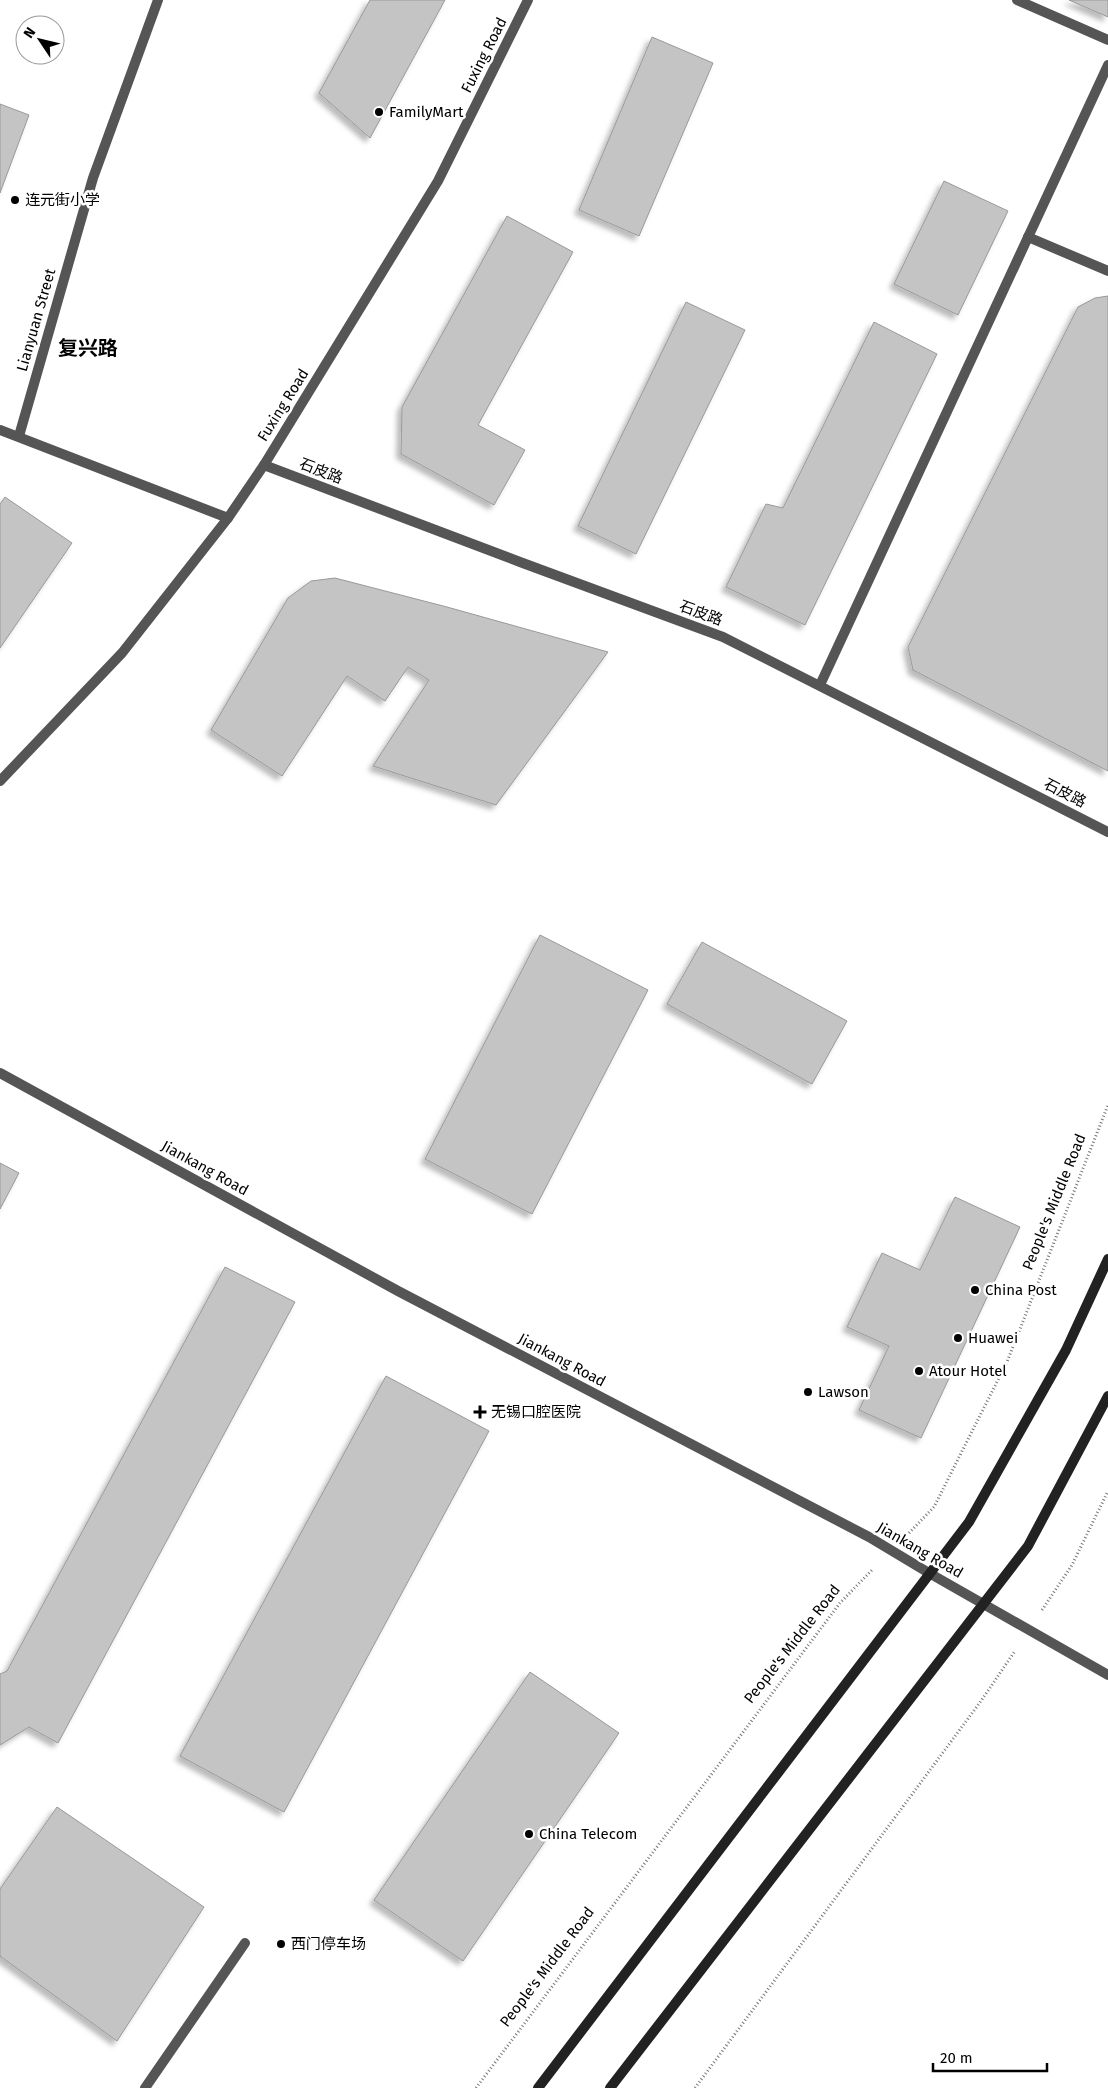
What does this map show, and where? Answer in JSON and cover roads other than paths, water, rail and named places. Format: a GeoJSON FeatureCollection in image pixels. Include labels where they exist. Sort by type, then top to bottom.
{"type":"FeatureCollection","features":[{"type":"Feature","properties":{"kind":"main road"},"geometry":{"type":"LineString","coordinates":[[538,2088],[969,1522],[1066,1350],[1108,1259]]}},
{"type":"Feature","properties":{"kind":"main road"},"geometry":{"type":"LineString","coordinates":[[610,2088],[1028,1546],[1108,1396]]}},
{"type":"Feature","properties":{"kind":"street","name":"Lianyuan Street"},"geometry":{"type":"LineString","coordinates":[[18,436],[93,178],[158,0]]}},
{"type":"Feature","properties":{"kind":"street","name":"Fuxing Road"},"geometry":{"type":"LineString","coordinates":[[0,781],[122,653],[228,518],[264,465],[438,181],[528,0]]}},
{"type":"Feature","properties":{"kind":"street"},"geometry":{"type":"LineString","coordinates":[[1017,0],[1108,40]]}},
{"type":"Feature","properties":{"kind":"street"},"geometry":{"type":"LineString","coordinates":[[820,685],[1108,65]]}},
{"type":"Feature","properties":{"kind":"street"},"geometry":{"type":"LineString","coordinates":[[1028,237],[1108,271]]}},
{"type":"Feature","properties":{"kind":"street"},"geometry":{"type":"LineString","coordinates":[[0,430],[228,518]]}},
{"type":"Feature","properties":{"kind":"street","name":"石皮路"},"geometry":{"type":"LineString","coordinates":[[264,465],[723,637],[1108,832]]}},
{"type":"Feature","properties":{"kind":"street","name":"Jiankang Road"},"geometry":{"type":"LineString","coordinates":[[0,1073],[398,1291],[892,1550],[1108,1675]]}},
{"type":"Feature","properties":{"kind":"street"},"geometry":{"type":"LineString","coordinates":[[145,2088],[245,1943]]}},
{"type":"Feature","properties":{"kind":"place","name":"FamilyMart"},"geometry":{"type":"Point","coordinates":[379,112]}},
{"type":"Feature","properties":{"kind":"place","name":"连元街小学"},"geometry":{"type":"Point","coordinates":[15,200]}},
{"type":"Feature","properties":{"kind":"place","name":"China Post"},"geometry":{"type":"Point","coordinates":[975,1290]}},
{"type":"Feature","properties":{"kind":"place","name":"Huawei"},"geometry":{"type":"Point","coordinates":[958,1338]}},
{"type":"Feature","properties":{"kind":"place","name":"Atour Hotel"},"geometry":{"type":"Point","coordinates":[919,1371]}},
{"type":"Feature","properties":{"kind":"place","name":"Lawson"},"geometry":{"type":"Point","coordinates":[808,1392]}},
{"type":"Feature","properties":{"kind":"place","name":"无锡口腔医院"},"geometry":{"type":"Point","coordinates":[480,1412]}},
{"type":"Feature","properties":{"kind":"place","name":"China Telecom"},"geometry":{"type":"Point","coordinates":[529,1834]}},
{"type":"Feature","properties":{"kind":"place","name":"西门停车场"},"geometry":{"type":"Point","coordinates":[281,1944]}},
{"type":"Feature","properties":{"kind":"district","name":"复兴路"},"geometry":{"type":"Point","coordinates":[88,348]}}]}
